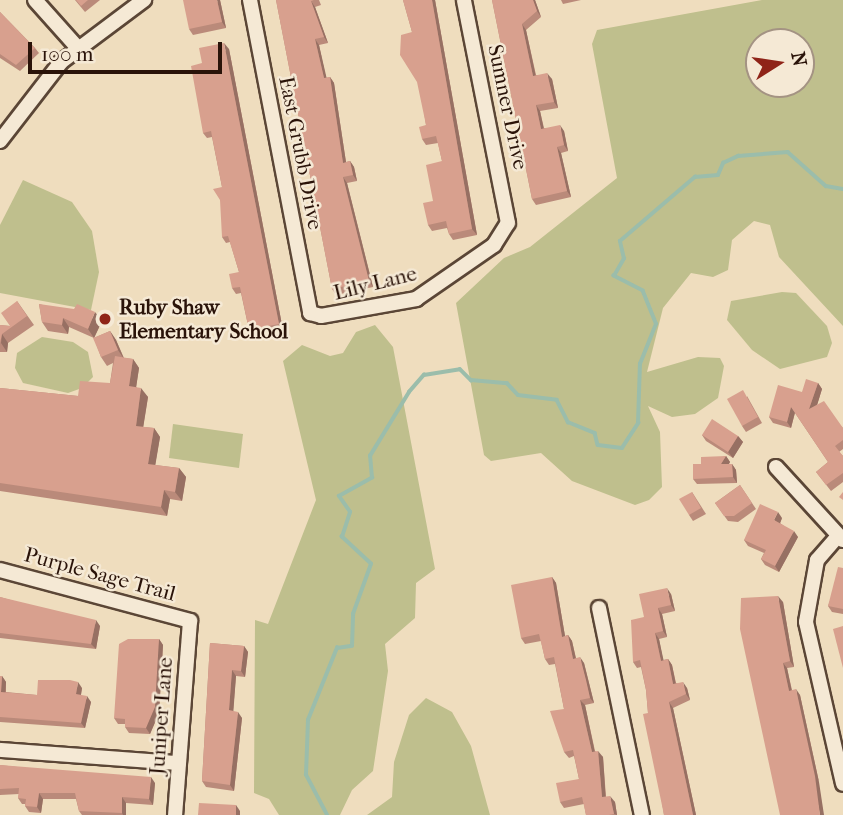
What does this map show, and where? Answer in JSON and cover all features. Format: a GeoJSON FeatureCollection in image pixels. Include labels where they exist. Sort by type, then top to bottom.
{"type":"FeatureCollection","features":[{"type":"Feature","properties":{"kind":"street"},"geometry":{"type":"LineString","coordinates":[[34,0],[77,47]]}},
{"type":"Feature","properties":{"kind":"street"},"geometry":{"type":"LineString","coordinates":[[0,141],[77,47],[144,0]]}},
{"type":"Feature","properties":{"kind":"street","name":"East Grubb Drive"},"geometry":{"type":"LineString","coordinates":[[250,0],[310,313]]}},
{"type":"Feature","properties":{"kind":"street","name":"Sumner Drive"},"geometry":{"type":"LineString","coordinates":[[464,0],[508,223]]}},
{"type":"Feature","properties":{"kind":"street","name":"Lily Lane"},"geometry":{"type":"LineString","coordinates":[[310,313],[339,315],[416,299],[494,245],[508,223]]}},
{"type":"Feature","properties":{"kind":"street"},"geometry":{"type":"LineString","coordinates":[[776,467],[840,538],[817,560],[806,622],[843,784]]}},
{"type":"Feature","properties":{"kind":"street","name":"Purple Sage Trail"},"geometry":{"type":"LineString","coordinates":[[0,570],[190,621]]}},
{"type":"Feature","properties":{"kind":"street"},"geometry":{"type":"LineString","coordinates":[[598,608],[642,815]]}},
{"type":"Feature","properties":{"kind":"street","name":"Juniper Lane"},"geometry":{"type":"LineString","coordinates":[[175,815],[190,621]]}},
{"type":"Feature","properties":{"kind":"street"},"geometry":{"type":"LineString","coordinates":[[0,750],[179,763]]}},
{"type":"Feature","properties":{"kind":"green space"},"geometry":{"type":"Polygon","coordinates":[[[762,0],[843,0],[843,326],[779,257],[770,225],[754,221],[732,240],[728,270],[713,277],[691,273],[663,308],[647,372],[698,357],[720,358],[724,366],[718,398],[695,414],[672,417],[648,406],[660,432],[662,487],[649,500],[635,505],[572,481],[541,453],[491,461],[484,455],[456,303],[504,258],[530,247],[617,178],[592,44],[597,30],[762,0]]]}},
{"type":"Feature","properties":{"kind":"green space"},"geometry":{"type":"Polygon","coordinates":[[[23,180],[72,202],[92,231],[99,272],[91,310],[0,293],[0,225],[23,180]]]}},
{"type":"Feature","properties":{"kind":"green space"},"geometry":{"type":"Polygon","coordinates":[[[782,292],[796,293],[827,326],[832,343],[827,357],[780,369],[752,350],[727,320],[731,301],[782,292]]]}},
{"type":"Feature","properties":{"kind":"green space"},"geometry":{"type":"Polygon","coordinates":[[[375,325],[393,347],[435,569],[416,583],[415,618],[385,644],[388,671],[373,771],[352,790],[340,815],[279,815],[269,799],[254,793],[255,620],[268,624],[316,500],[283,361],[302,345],[330,356],[343,353],[356,332],[375,325]]]}},
{"type":"Feature","properties":{"kind":"green space"},"geometry":{"type":"Polygon","coordinates":[[[42,337],[73,342],[88,352],[93,377],[82,388],[68,393],[23,383],[15,368],[17,353],[42,337]]]}},
{"type":"Feature","properties":{"kind":"green space"},"geometry":{"type":"Polygon","coordinates":[[[173,424],[243,434],[239,468],[169,458],[173,424]]]}},
{"type":"Feature","properties":{"kind":"green space"},"geometry":{"type":"Polygon","coordinates":[[[426,698],[452,712],[471,746],[490,815],[367,815],[392,797],[394,762],[409,715],[426,698]]]}},
{"type":"Feature","properties":{"kind":"building"},"geometry":{"type":"Polygon","coordinates":[[[76,0],[88,0],[81,6],[76,0]]]}},
{"type":"Feature","properties":{"kind":"building"},"geometry":{"type":"Polygon","coordinates":[[[183,0],[217,0],[222,22],[189,29],[183,0]]]}},
{"type":"Feature","properties":{"kind":"building"},"geometry":{"type":"Polygon","coordinates":[[[276,0],[314,0],[311,1],[324,37],[315,39],[324,78],[330,77],[343,163],[350,161],[353,175],[343,177],[369,281],[332,289],[276,0]]]}},
{"type":"Feature","properties":{"kind":"building"},"geometry":{"type":"Polygon","coordinates":[[[403,0],[432,0],[472,229],[449,234],[446,221],[428,225],[423,203],[433,201],[426,165],[442,161],[436,136],[422,139],[419,127],[426,125],[417,82],[400,55],[401,35],[412,32],[403,0]]]}},
{"type":"Feature","properties":{"kind":"building"},"geometry":{"type":"Polygon","coordinates":[[[492,0],[533,0],[537,11],[522,24],[533,76],[547,73],[554,102],[536,105],[541,129],[560,125],[564,145],[557,147],[567,191],[532,199],[492,0]]]}},
{"type":"Feature","properties":{"kind":"building"},"geometry":{"type":"Polygon","coordinates":[[[0,12],[35,48],[16,65],[0,54],[0,12]]]}},
{"type":"Feature","properties":{"kind":"building"},"geometry":{"type":"Polygon","coordinates":[[[224,43],[279,324],[249,330],[240,287],[232,288],[229,274],[239,272],[228,236],[222,237],[220,200],[213,189],[222,187],[211,131],[203,133],[191,66],[202,63],[199,48],[224,43]]]}},
{"type":"Feature","properties":{"kind":"building"},"geometry":{"type":"Polygon","coordinates":[[[17,301],[27,316],[2,334],[0,343],[0,325],[10,326],[1,313],[17,301]]]}},
{"type":"Feature","properties":{"kind":"building"},"geometry":{"type":"Polygon","coordinates":[[[39,304],[74,309],[77,304],[95,312],[88,329],[63,318],[62,325],[42,322],[39,304]]]}},
{"type":"Feature","properties":{"kind":"building"},"geometry":{"type":"Polygon","coordinates":[[[110,331],[118,350],[101,357],[93,338],[110,331]]]}},
{"type":"Feature","properties":{"kind":"building"},"geometry":{"type":"Polygon","coordinates":[[[115,356],[133,359],[129,386],[141,388],[136,426],[154,428],[148,464],[179,468],[175,492],[164,490],[161,507],[0,483],[0,388],[78,396],[80,381],[110,383],[115,356]]]}},
{"type":"Feature","properties":{"kind":"building"},"geometry":{"type":"Polygon","coordinates":[[[806,379],[818,383],[809,409],[824,401],[843,428],[843,440],[835,446],[843,456],[843,473],[826,485],[816,472],[828,462],[791,407],[787,422],[769,417],[778,385],[802,392],[806,379]]]}},
{"type":"Feature","properties":{"kind":"building"},"geometry":{"type":"Polygon","coordinates":[[[743,390],[758,417],[742,426],[727,399],[743,390]]]}},
{"type":"Feature","properties":{"kind":"building"},"geometry":{"type":"Polygon","coordinates":[[[712,419],[738,436],[728,452],[702,435],[712,419]]]}},
{"type":"Feature","properties":{"kind":"building"},"geometry":{"type":"Polygon","coordinates":[[[726,456],[721,464],[732,464],[733,477],[693,479],[693,464],[701,464],[701,457],[726,456]]]}},
{"type":"Feature","properties":{"kind":"building"},"geometry":{"type":"Polygon","coordinates":[[[740,485],[752,503],[734,516],[724,516],[715,503],[740,485]]]}},
{"type":"Feature","properties":{"kind":"building"},"geometry":{"type":"Polygon","coordinates":[[[692,492],[701,508],[689,515],[679,499],[692,492]]]}},
{"type":"Feature","properties":{"kind":"building"},"geometry":{"type":"Polygon","coordinates":[[[760,504],[778,512],[774,520],[794,531],[775,566],[761,559],[766,550],[744,540],[760,504]]]}},
{"type":"Feature","properties":{"kind":"building"},"geometry":{"type":"Polygon","coordinates":[[[838,567],[843,568],[843,609],[828,606],[838,567]]]}},
{"type":"Feature","properties":{"kind":"building"},"geometry":{"type":"Polygon","coordinates":[[[552,577],[562,637],[568,635],[573,659],[580,657],[586,680],[590,698],[580,700],[592,752],[598,751],[602,797],[610,796],[614,814],[586,815],[582,797],[560,802],[556,783],[579,779],[573,750],[564,752],[550,711],[564,709],[554,657],[545,659],[539,634],[521,638],[511,585],[552,577]]]}},
{"type":"Feature","properties":{"kind":"building"},"geometry":{"type":"Polygon","coordinates":[[[667,588],[671,605],[658,608],[663,631],[655,633],[661,661],[668,659],[673,684],[683,682],[686,694],[669,702],[693,815],[664,815],[643,714],[648,713],[640,660],[633,662],[631,620],[644,617],[639,594],[667,588]]]}},
{"type":"Feature","properties":{"kind":"building"},"geometry":{"type":"Polygon","coordinates":[[[778,596],[790,661],[783,663],[789,691],[796,689],[815,776],[820,815],[780,815],[740,629],[741,598],[778,596]]]}},
{"type":"Feature","properties":{"kind":"building"},"geometry":{"type":"Polygon","coordinates":[[[0,597],[96,620],[91,644],[0,633],[0,597]]]}},
{"type":"Feature","properties":{"kind":"building"},"geometry":{"type":"Polygon","coordinates":[[[843,626],[843,668],[833,629],[843,626]]]}},
{"type":"Feature","properties":{"kind":"building"},"geometry":{"type":"Polygon","coordinates":[[[128,639],[159,639],[155,707],[146,728],[125,727],[125,719],[114,718],[119,644],[128,639]]]}},
{"type":"Feature","properties":{"kind":"building"},"geometry":{"type":"Polygon","coordinates":[[[210,643],[244,646],[241,671],[232,670],[229,710],[238,712],[230,785],[202,781],[210,643]]]}},
{"type":"Feature","properties":{"kind":"building"},"geometry":{"type":"Polygon","coordinates":[[[0,676],[1,692],[37,695],[38,680],[78,682],[76,694],[87,696],[81,723],[0,717],[0,676]]]}},
{"type":"Feature","properties":{"kind":"building"},"geometry":{"type":"Polygon","coordinates":[[[0,765],[151,777],[149,799],[122,797],[122,813],[79,811],[75,793],[39,793],[37,807],[25,806],[26,799],[18,798],[19,788],[0,789],[0,765]]]}},
{"type":"Feature","properties":{"kind":"building"},"geometry":{"type":"Polygon","coordinates":[[[199,803],[236,805],[236,815],[198,815],[199,803]]]}},
{"type":"Feature","properties":{"kind":"waterway"},"geometry":{"type":"LineString","coordinates":[[327,815],[306,775],[308,720],[337,648],[352,646],[353,614],[371,564],[342,537],[350,512],[339,496],[372,478],[370,456],[409,392],[424,375],[460,369],[471,380],[507,383],[518,395],[557,400],[568,422],[595,433],[598,445],[622,448],[638,423],[640,364],[656,324],[643,291],[614,276],[624,259],[620,241],[695,177],[718,175],[723,163],[738,156],[788,152],[826,186],[843,189]]}},
{"type":"Feature","properties":{"kind":"place","name":"Ruby Shaw Elementary School"},"geometry":{"type":"Point","coordinates":[105,319]}}]}
